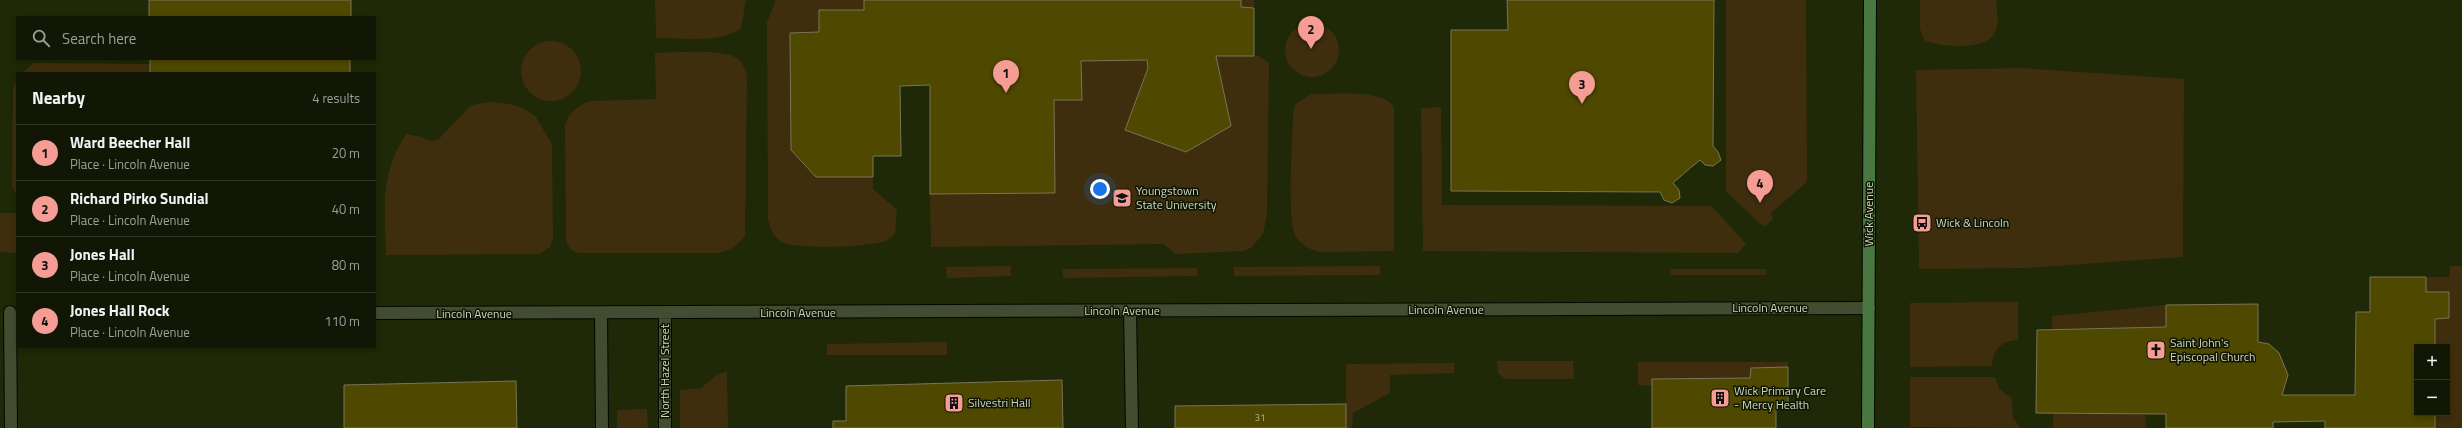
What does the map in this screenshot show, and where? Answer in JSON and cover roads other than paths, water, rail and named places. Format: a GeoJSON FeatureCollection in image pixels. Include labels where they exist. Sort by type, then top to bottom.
{"type":"FeatureCollection","features":[{"type":"Feature","properties":{"kind":"main road","name":"Wick Avenue"},"geometry":{"type":"LineString","coordinates":[[1868,428],[1870,0]]}},
{"type":"Feature","properties":{"kind":"street","name":"Lincoln Avenue"},"geometry":{"type":"LineString","coordinates":[[376,313],[666,314],[1869,308]]}},
{"type":"Feature","properties":{"kind":"street"},"geometry":{"type":"LineString","coordinates":[[1130,311],[1132,428]]}},
{"type":"Feature","properties":{"kind":"street"},"geometry":{"type":"LineString","coordinates":[[9,312],[11,428]]}},
{"type":"Feature","properties":{"kind":"street"},"geometry":{"type":"LineString","coordinates":[[601,314],[602,428]]}},
{"type":"Feature","properties":{"kind":"street","name":"North Hazel Street"},"geometry":{"type":"LineString","coordinates":[[665,428],[666,314]]}},
{"type":"Feature","properties":{"kind":"place","name":"Richard Pirko Sundial"},"geometry":{"type":"Point","coordinates":[1311,49]}},
{"type":"Feature","properties":{"kind":"place","name":"Ward Beecher Hall"},"geometry":{"type":"Point","coordinates":[1006,93]}},
{"type":"Feature","properties":{"kind":"place","name":"Jones Hall"},"geometry":{"type":"Point","coordinates":[1582,104]}},
{"type":"Feature","properties":{"kind":"place","name":"Youngstown State University"},"geometry":{"type":"Point","coordinates":[1122,198]}},
{"type":"Feature","properties":{"kind":"place","name":"Jones Hall Rock"},"geometry":{"type":"Point","coordinates":[1760,203]}},
{"type":"Feature","properties":{"kind":"place","name":"Wick & Lincoln"},"geometry":{"type":"Point","coordinates":[1922,223]}},
{"type":"Feature","properties":{"kind":"place","name":"Saint John's Episcopal Church"},"geometry":{"type":"Point","coordinates":[2156,350]}},
{"type":"Feature","properties":{"kind":"place","name":"Wick Primary Care - Mercy Health"},"geometry":{"type":"Point","coordinates":[1720,398]}},
{"type":"Feature","properties":{"kind":"place","name":"Silvestri Hall"},"geometry":{"type":"Point","coordinates":[954,403]}}]}
